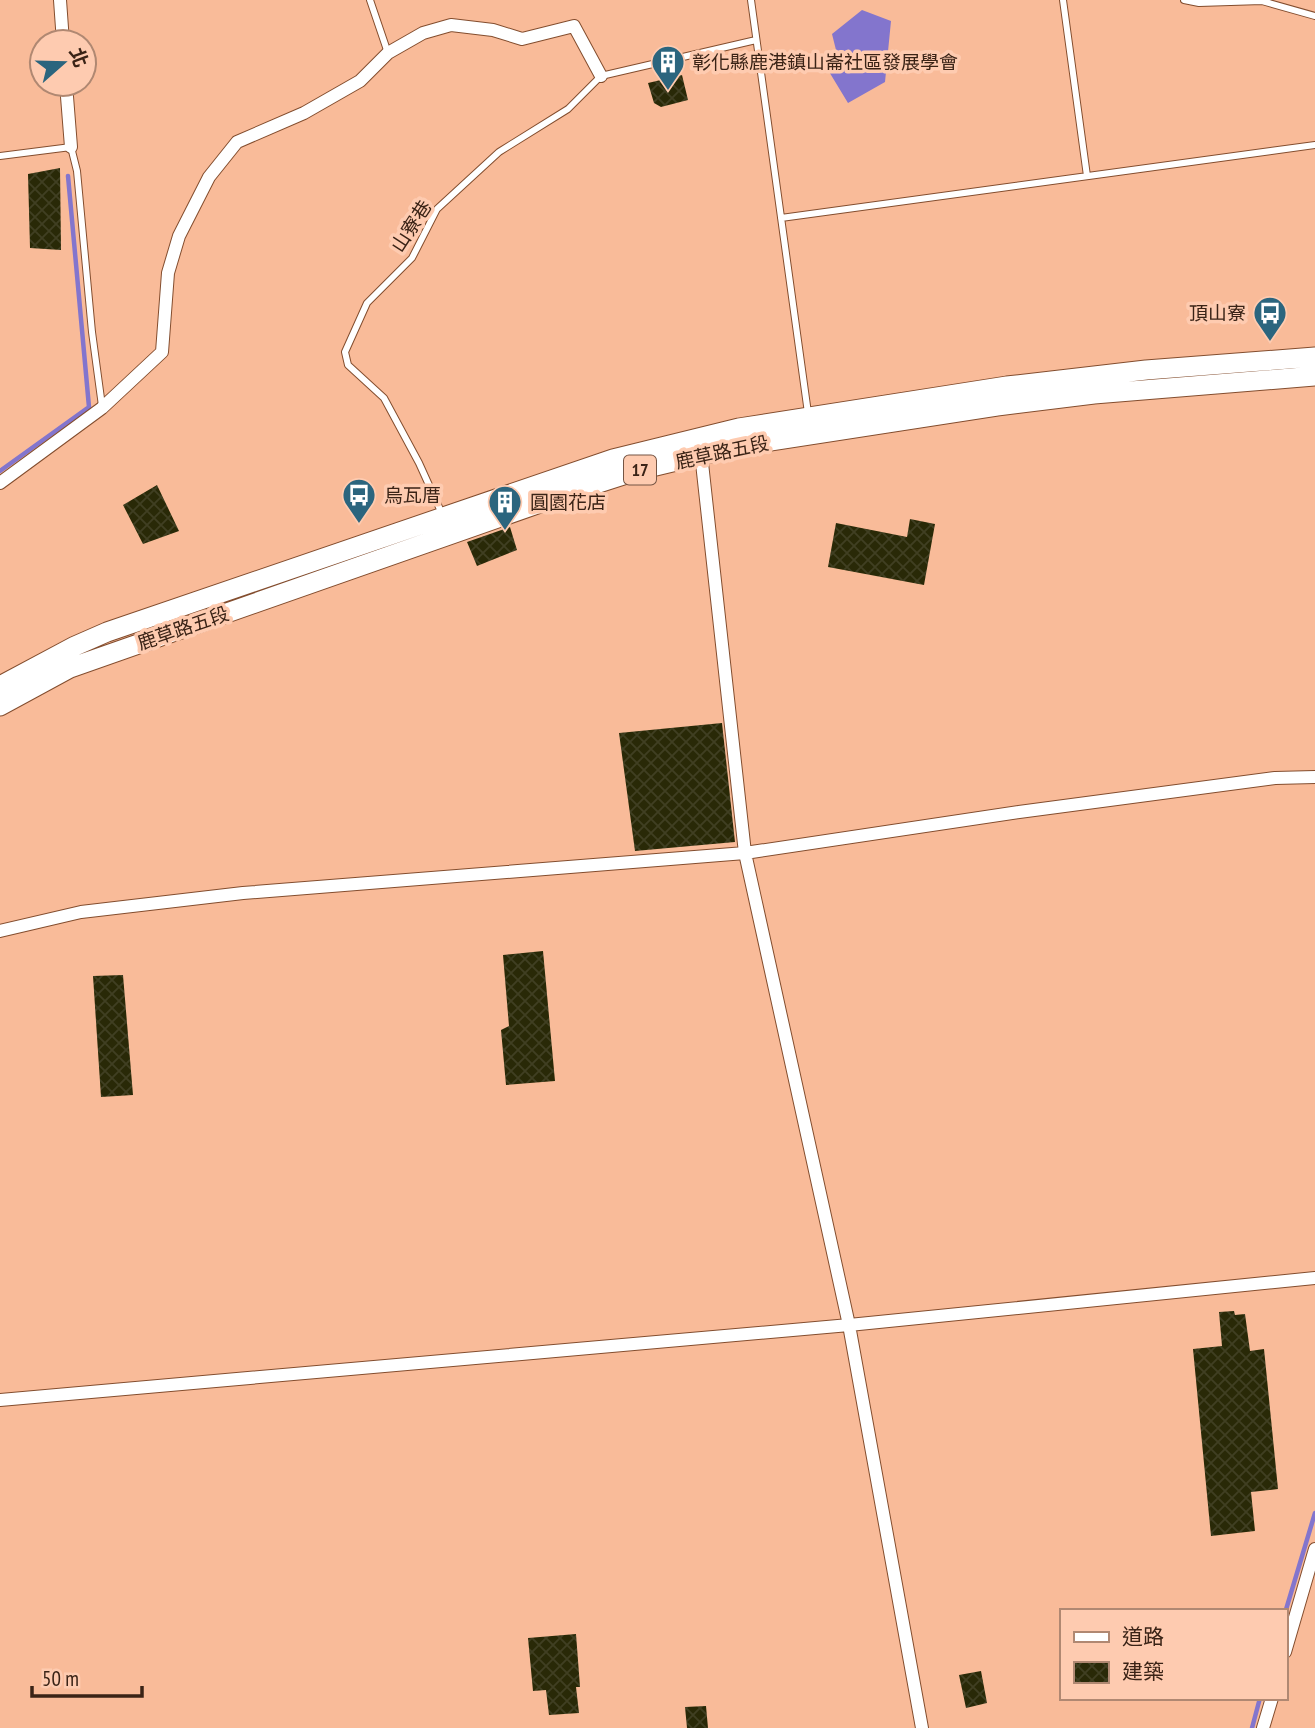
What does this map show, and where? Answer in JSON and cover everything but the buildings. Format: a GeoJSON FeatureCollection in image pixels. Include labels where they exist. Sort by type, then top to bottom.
{"type":"FeatureCollection","features":[{"type":"Feature","properties":{"kind":"main road","name":"鹿草路五段"},"geometry":{"type":"LineString","coordinates":[[0,685],[107,632],[447,526],[810,426],[1007,386],[1132,371],[1315,357]]}},
{"type":"Feature","properties":{"kind":"main road","name":"鹿草路五段"},"geometry":{"type":"LineString","coordinates":[[0,706],[70,668],[447,526],[612,459],[657,446],[739,428],[810,426],[1094,394],[1315,376]]}},
{"type":"Feature","properties":{"kind":"street"},"geometry":{"type":"LineString","coordinates":[[60,0],[62,28]]}},
{"type":"Feature","properties":{"kind":"street"},"geometry":{"type":"LineString","coordinates":[[0,483],[102,408],[162,352],[168,273],[178,236],[209,177],[237,142],[304,113],[360,81],[388,53],[423,33],[451,25],[493,30],[522,39],[574,26],[601,76]]}},
{"type":"Feature","properties":{"kind":"street"},"geometry":{"type":"LineString","coordinates":[[67,98],[71,147]]}},
{"type":"Feature","properties":{"kind":"street"},"geometry":{"type":"LineString","coordinates":[[701,454],[745,853],[849,1325],[922,1728]]}},
{"type":"Feature","properties":{"kind":"street"},"geometry":{"type":"LineString","coordinates":[[0,931],[80,912],[243,893],[745,853],[1018,812],[1275,778],[1315,777]]}},
{"type":"Feature","properties":{"kind":"street"},"geometry":{"type":"LineString","coordinates":[[0,1400],[849,1325],[1315,1278]]}},
{"type":"Feature","properties":{"kind":"street"},"geometry":{"type":"LineString","coordinates":[[1287,1645],[1315,1549]]}},
{"type":"Feature","properties":{"kind":"street"},"geometry":{"type":"LineString","coordinates":[[1263,1728],[1271,1700]]}},
{"type":"Feature","properties":{"kind":"lane"},"geometry":{"type":"LineString","coordinates":[[370,0],[388,53]]}},
{"type":"Feature","properties":{"kind":"lane"},"geometry":{"type":"LineString","coordinates":[[751,0],[810,426]]}},
{"type":"Feature","properties":{"kind":"lane"},"geometry":{"type":"LineString","coordinates":[[1063,0],[1087,176]]}},
{"type":"Feature","properties":{"kind":"lane"},"geometry":{"type":"LineString","coordinates":[[1184,0],[1199,3],[1262,1],[1315,16]]}},
{"type":"Feature","properties":{"kind":"lane"},"geometry":{"type":"LineString","coordinates":[[601,76],[756,40]]}},
{"type":"Feature","properties":{"kind":"lane","name":"山寮巷"},"geometry":{"type":"LineString","coordinates":[[447,526],[419,463],[384,398],[348,365],[345,352],[367,303],[412,258],[437,209],[499,152],[568,109],[601,76]]}},
{"type":"Feature","properties":{"kind":"lane"},"geometry":{"type":"LineString","coordinates":[[782,218],[1315,145]]}},
{"type":"Feature","properties":{"kind":"lane"},"geometry":{"type":"LineString","coordinates":[[0,156],[71,147],[77,171],[102,408]]}},
{"type":"Feature","properties":{"kind":"shaded area"},"geometry":{"type":"Polygon","coordinates":[[[862,10],[891,21],[885,82],[848,103],[828,70],[838,58],[832,34],[862,10]]]}},
{"type":"Feature","properties":{"kind":"waterway"},"geometry":{"type":"LineString","coordinates":[[0,471],[89,407],[68,176]]}},
{"type":"Feature","properties":{"kind":"waterway"},"geometry":{"type":"LineString","coordinates":[[1286,1609],[1315,1513]]}},
{"type":"Feature","properties":{"kind":"waterway"},"geometry":{"type":"LineString","coordinates":[[1252,1728],[1259,1700]]}},
{"type":"Feature","properties":{"kind":"place","name":"彰化縣鹿港鎮山崙社區發展學會"},"geometry":{"type":"Point","coordinates":[668,92]}},
{"type":"Feature","properties":{"kind":"place","name":"頂山寮"},"geometry":{"type":"Point","coordinates":[1270,343]}},
{"type":"Feature","properties":{"kind":"place","name":"烏瓦厝"},"geometry":{"type":"Point","coordinates":[359,525]}},
{"type":"Feature","properties":{"kind":"place","name":"圓園花店"},"geometry":{"type":"Point","coordinates":[505,532]}}]}
